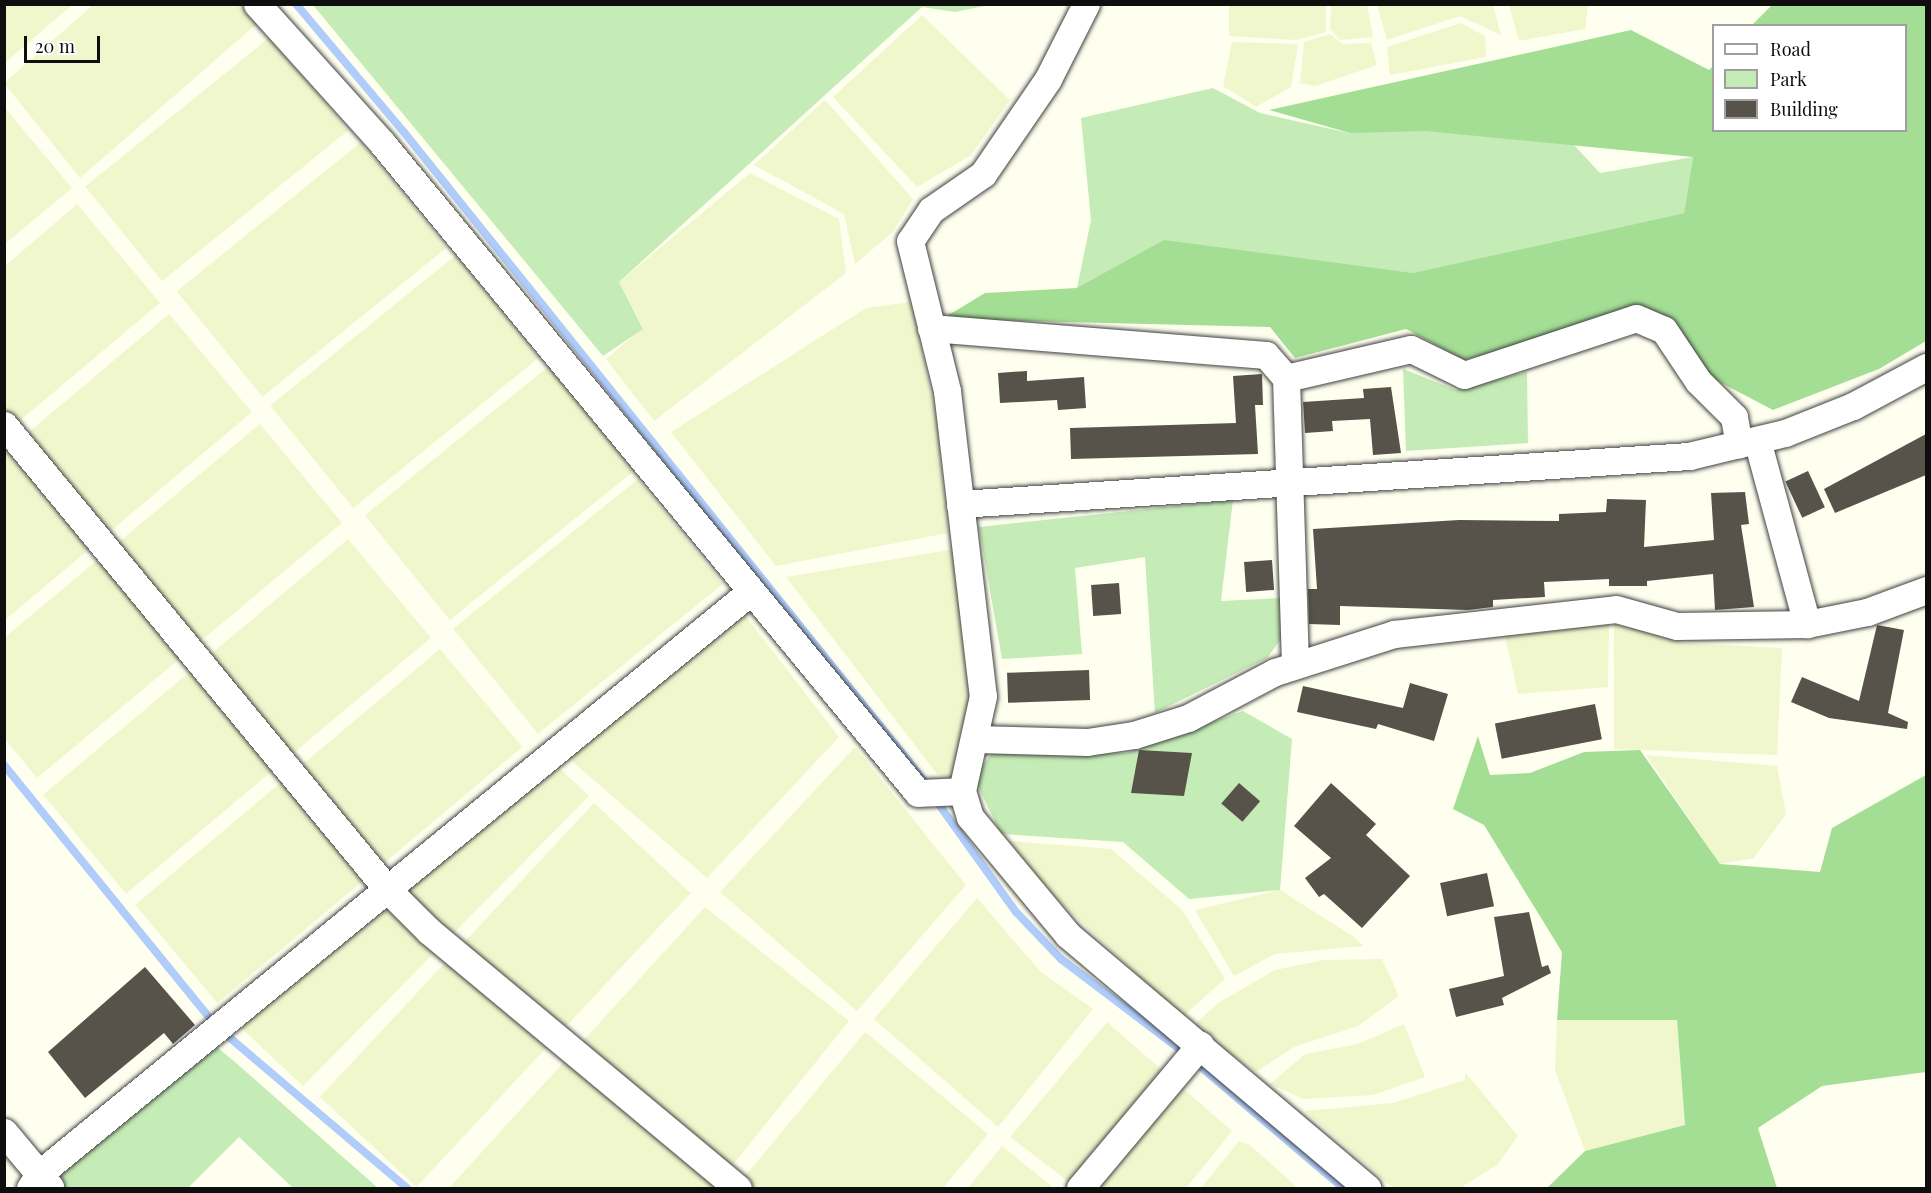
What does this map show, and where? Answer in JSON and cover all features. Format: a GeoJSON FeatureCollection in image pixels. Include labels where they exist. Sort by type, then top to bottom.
{"type":"FeatureCollection","features":[{"type":"Feature","properties":{"kind":"street"},"geometry":{"type":"LineString","coordinates":[[257,4],[382,143],[918,793],[962,791]]}},
{"type":"Feature","properties":{"kind":"street"},"geometry":{"type":"LineString","coordinates":[[1086,4],[1048,79],[983,174],[931,210],[910,241],[947,391],[983,696],[976,739],[962,791],[976,826],[1068,935],[1367,1188]]}},
{"type":"Feature","properties":{"kind":"street"},"geometry":{"type":"LineString","coordinates":[[1286,378],[1411,349],[1464,375],[1636,318],[1664,330],[1698,381],[1734,417],[1748,443],[1807,624]]}},
{"type":"Feature","properties":{"kind":"street"},"geometry":{"type":"LineString","coordinates":[[931,328],[1266,355],[1286,378],[1295,665]]}},
{"type":"Feature","properties":{"kind":"street"},"geometry":{"type":"LineString","coordinates":[[960,504],[1689,456],[1748,443],[1853,406],[1926,367]]}},
{"type":"Feature","properties":{"kind":"street"},"geometry":{"type":"LineString","coordinates":[[4,425],[387,889],[429,931],[738,1188]]}},
{"type":"Feature","properties":{"kind":"street"},"geometry":{"type":"LineString","coordinates":[[976,739],[1087,742],[1134,735],[1188,718],[1295,665],[1394,634],[1616,609],[1677,626],[1807,624],[1867,612],[1926,590]]}},
{"type":"Feature","properties":{"kind":"street"},"geometry":{"type":"LineString","coordinates":[[4,1132],[40,1184],[387,889],[750,592]]}},
{"type":"Feature","properties":{"kind":"street"},"geometry":{"type":"LineString","coordinates":[[1080,1188],[1200,1045]]}},
{"type":"Feature","properties":{"kind":"green space"},"geometry":{"type":"Polygon","coordinates":[[[5,4],[72,4],[72,5],[5,63],[5,4]]]}},
{"type":"Feature","properties":{"kind":"green space"},"geometry":{"type":"Polygon","coordinates":[[[93,5],[240,5],[259,22],[80,178],[4,83],[93,5]]]}},
{"type":"Feature","properties":{"kind":"green space"},"geometry":{"type":"Polygon","coordinates":[[[313,5],[989,5],[955,12],[922,7],[619,282],[643,329],[603,356],[313,5]]]}},
{"type":"Feature","properties":{"kind":"green space"},"geometry":{"type":"Polygon","coordinates":[[[1229,5],[1326,5],[1326,32],[1297,40],[1229,36],[1229,5]]]}},
{"type":"Feature","properties":{"kind":"green space"},"geometry":{"type":"Polygon","coordinates":[[[1331,5],[1367,5],[1373,37],[1340,40],[1330,29],[1331,5]]]}},
{"type":"Feature","properties":{"kind":"green space"},"geometry":{"type":"Polygon","coordinates":[[[1377,5],[1493,5],[1501,35],[1460,16],[1387,40],[1377,5]]]}},
{"type":"Feature","properties":{"kind":"green space"},"geometry":{"type":"Polygon","coordinates":[[[1509,5],[1588,5],[1585,29],[1519,41],[1509,5]]]}},
{"type":"Feature","properties":{"kind":"green space"},"geometry":{"type":"Polygon","coordinates":[[[1772,5],[1926,5],[1926,341],[1879,369],[1773,410],[1712,378],[1640,312],[1464,360],[1406,329],[1295,358],[1270,327],[942,319],[985,293],[1077,288],[1164,240],[1413,273],[1684,213],[1693,157],[1426,131],[1350,133],[1269,110],[1631,30],[1709,70],[1712,67],[1712,132],[1907,132],[1907,24],[1753,24],[1772,5]]]}},
{"type":"Feature","properties":{"kind":"green space"},"geometry":{"type":"Polygon","coordinates":[[[922,15],[1010,100],[970,156],[917,187],[833,97],[922,15]]]}},
{"type":"Feature","properties":{"kind":"green space"},"geometry":{"type":"Polygon","coordinates":[[[1461,23],[1485,36],[1486,57],[1390,75],[1387,47],[1461,23]]]}},
{"type":"Feature","properties":{"kind":"green space"},"geometry":{"type":"Polygon","coordinates":[[[1330,34],[1343,44],[1371,43],[1377,65],[1315,86],[1300,83],[1304,42],[1330,34]]]}},
{"type":"Feature","properties":{"kind":"green space"},"geometry":{"type":"Polygon","coordinates":[[[271,36],[348,131],[162,281],[85,186],[271,36]]]}},
{"type":"Feature","properties":{"kind":"green space"},"geometry":{"type":"Polygon","coordinates":[[[1232,42],[1298,44],[1291,87],[1256,107],[1223,86],[1232,42]]]}},
{"type":"Feature","properties":{"kind":"green space"},"geometry":{"type":"Polygon","coordinates":[[[1213,88],[1260,113],[1349,133],[1546,115],[1600,173],[1693,157],[1684,213],[1414,273],[1301,261],[1077,288],[1091,220],[1081,118],[1213,88]]]}},
{"type":"Feature","properties":{"kind":"green space"},"geometry":{"type":"Polygon","coordinates":[[[825,100],[913,199],[892,233],[855,264],[844,214],[754,165],[825,100]]]}},
{"type":"Feature","properties":{"kind":"green space"},"geometry":{"type":"Polygon","coordinates":[[[5,108],[72,188],[4,244],[5,108]]]}},
{"type":"Feature","properties":{"kind":"green space"},"geometry":{"type":"Polygon","coordinates":[[[361,142],[447,248],[262,397],[177,291],[361,142]]]}},
{"type":"Feature","properties":{"kind":"green space"},"geometry":{"type":"Polygon","coordinates":[[[750,173],[839,219],[846,273],[654,421],[606,359],[643,328],[619,282],[750,173]]]}},
{"type":"Feature","properties":{"kind":"green space"},"geometry":{"type":"Polygon","coordinates":[[[77,204],[160,303],[5,433],[5,266],[77,204]]]}},
{"type":"Feature","properties":{"kind":"green space"},"geometry":{"type":"Polygon","coordinates":[[[456,255],[539,358],[353,508],[270,405],[456,255]]]}},
{"type":"Feature","properties":{"kind":"green space"},"geometry":{"type":"Polygon","coordinates":[[[911,302],[936,416],[948,533],[776,566],[671,432],[866,308],[911,302]]]}},
{"type":"Feature","properties":{"kind":"green space"},"geometry":{"type":"Polygon","coordinates":[[[169,314],[252,412],[5,620],[5,452],[169,314]]]}},
{"type":"Feature","properties":{"kind":"green space"},"geometry":{"type":"Polygon","coordinates":[[[549,366],[634,471],[450,620],[365,515],[549,366]]]}},
{"type":"Feature","properties":{"kind":"green space"},"geometry":{"type":"Polygon","coordinates":[[[1403,369],[1456,390],[1527,372],[1528,443],[1406,451],[1403,369]]]}},
{"type":"Feature","properties":{"kind":"green space"},"geometry":{"type":"Polygon","coordinates":[[[260,424],[342,523],[37,778],[5,739],[4,638],[260,424]]]}},
{"type":"Feature","properties":{"kind":"green space"},"geometry":{"type":"Polygon","coordinates":[[[638,479],[723,584],[538,734],[453,629],[638,479]]]}},
{"type":"Feature","properties":{"kind":"green space"},"geometry":{"type":"Polygon","coordinates":[[[1233,500],[1221,601],[1280,598],[1281,639],[1267,658],[1155,713],[1145,557],[1075,568],[1082,654],[1002,659],[979,527],[1233,500]]]}},
{"type":"Feature","properties":{"kind":"green space"},"geometry":{"type":"Polygon","coordinates":[[[348,539],[431,638],[126,894],[43,795],[348,539]]]}},
{"type":"Feature","properties":{"kind":"green space"},"geometry":{"type":"Polygon","coordinates":[[[955,549],[972,693],[951,778],[937,774],[786,577],[955,549]]]}},
{"type":"Feature","properties":{"kind":"green space"},"geometry":{"type":"Polygon","coordinates":[[[744,614],[839,737],[707,878],[566,756],[744,614]]]}},
{"type":"Feature","properties":{"kind":"green space"},"geometry":{"type":"Polygon","coordinates":[[[1614,619],[1683,643],[1782,648],[1777,755],[1614,749],[1614,619]]]}},
{"type":"Feature","properties":{"kind":"green space"},"geometry":{"type":"Polygon","coordinates":[[[1609,621],[1608,687],[1518,694],[1504,631],[1609,621]]]}},
{"type":"Feature","properties":{"kind":"green space"},"geometry":{"type":"Polygon","coordinates":[[[440,649],[522,747],[217,1003],[135,905],[440,649]]]}},
{"type":"Feature","properties":{"kind":"green space"},"geometry":{"type":"Polygon","coordinates":[[[1243,711],[1292,739],[1280,890],[1189,899],[1123,842],[1001,834],[974,778],[994,750],[1126,753],[1243,711]]]}},
{"type":"Feature","properties":{"kind":"green space"},"geometry":{"type":"Polygon","coordinates":[[[1478,736],[1490,775],[1530,773],[1584,752],[1640,750],[1720,864],[1820,872],[1832,828],[1926,775],[1926,1072],[1822,1086],[1758,1128],[1777,1188],[1547,1188],[1585,1151],[1685,1125],[1677,1020],[1557,1020],[1562,952],[1484,825],[1453,809],[1478,736]]]}},
{"type":"Feature","properties":{"kind":"green space"},"geometry":{"type":"Polygon","coordinates":[[[855,747],[966,885],[857,1011],[720,892],[855,747]]]}},
{"type":"Feature","properties":{"kind":"green space"},"geometry":{"type":"Polygon","coordinates":[[[1646,755],[1777,766],[1786,814],[1754,858],[1720,864],[1646,755]]]}},
{"type":"Feature","properties":{"kind":"green space"},"geometry":{"type":"Polygon","coordinates":[[[558,767],[589,796],[303,1086],[239,1026],[558,767]]]}},
{"type":"Feature","properties":{"kind":"green space"},"geometry":{"type":"Polygon","coordinates":[[[594,803],[691,893],[416,1187],[320,1097],[594,803]]]}},
{"type":"Feature","properties":{"kind":"green space"},"geometry":{"type":"Polygon","coordinates":[[[1010,841],[1111,849],[1182,910],[1225,979],[1182,1017],[1042,885],[1010,841]]]}},
{"type":"Feature","properties":{"kind":"green space"},"geometry":{"type":"Polygon","coordinates":[[[1280,890],[1354,937],[1364,946],[1275,954],[1234,976],[1195,910],[1280,890]]]}},
{"type":"Feature","properties":{"kind":"green space"},"geometry":{"type":"Polygon","coordinates":[[[977,898],[1040,971],[1093,1009],[998,1127],[874,1019],[977,898]]]}},
{"type":"Feature","properties":{"kind":"green space"},"geometry":{"type":"Polygon","coordinates":[[[705,907],[849,1021],[714,1188],[449,1188],[705,907]]]}},
{"type":"Feature","properties":{"kind":"green space"},"geometry":{"type":"Polygon","coordinates":[[[1382,959],[1399,996],[1358,1026],[1294,1047],[1256,1072],[1193,1026],[1218,1003],[1275,970],[1324,960],[1382,959]]]}},
{"type":"Feature","properties":{"kind":"green space"},"geometry":{"type":"Polygon","coordinates":[[[1557,1020],[1677,1020],[1685,1125],[1585,1151],[1555,1070],[1557,1020]]]}},
{"type":"Feature","properties":{"kind":"green space"},"geometry":{"type":"Polygon","coordinates":[[[1107,1022],[1232,1131],[1186,1188],[1077,1188],[1010,1137],[1107,1022]]]}},
{"type":"Feature","properties":{"kind":"green space"},"geometry":{"type":"Polygon","coordinates":[[[1404,1024],[1425,1077],[1373,1095],[1303,1099],[1270,1084],[1305,1054],[1358,1044],[1404,1024]]]}},
{"type":"Feature","properties":{"kind":"green space"},"geometry":{"type":"Polygon","coordinates":[[[865,1032],[988,1134],[943,1188],[735,1188],[865,1032]]]}},
{"type":"Feature","properties":{"kind":"green space"},"geometry":{"type":"Polygon","coordinates":[[[206,1038],[378,1188],[293,1188],[239,1137],[188,1188],[51,1188],[39,1174],[206,1038]]]}},
{"type":"Feature","properties":{"kind":"green space"},"geometry":{"type":"Polygon","coordinates":[[[1465,1072],[1518,1136],[1498,1164],[1460,1188],[1393,1188],[1305,1111],[1393,1103],[1465,1080],[1465,1072]]]}},
{"type":"Feature","properties":{"kind":"green space"},"geometry":{"type":"Polygon","coordinates":[[[1239,1141],[1250,1145],[1298,1188],[1201,1188],[1239,1141]]]}},
{"type":"Feature","properties":{"kind":"green space"},"geometry":{"type":"Polygon","coordinates":[[[1002,1146],[1054,1188],[968,1188],[1002,1146]]]}},
{"type":"Feature","properties":{"kind":"building"},"geometry":{"type":"Polygon","coordinates":[[[1027,371],[1027,381],[1084,377],[1086,408],[1058,410],[1057,400],[1000,403],[998,373],[1027,371]]]}},
{"type":"Feature","properties":{"kind":"building"},"geometry":{"type":"Polygon","coordinates":[[[1262,374],[1263,405],[1255,405],[1258,454],[1071,459],[1070,428],[1236,423],[1233,376],[1262,374]]]}},
{"type":"Feature","properties":{"kind":"building"},"geometry":{"type":"Polygon","coordinates":[[[1391,387],[1401,453],[1373,455],[1370,419],[1332,421],[1333,431],[1305,433],[1303,402],[1364,398],[1363,389],[1391,387]]]}},
{"type":"Feature","properties":{"kind":"building"},"geometry":{"type":"Polygon","coordinates":[[[1926,434],[1926,475],[1835,513],[1824,489],[1926,434]]]}},
{"type":"Feature","properties":{"kind":"building"},"geometry":{"type":"Polygon","coordinates":[[[1808,471],[1825,507],[1802,518],[1785,482],[1808,471]]]}},
{"type":"Feature","properties":{"kind":"building"},"geometry":{"type":"Polygon","coordinates":[[[1745,492],[1749,524],[1741,525],[1754,607],[1715,610],[1713,574],[1647,581],[1647,586],[1609,586],[1609,579],[1544,582],[1545,597],[1493,600],[1493,607],[1468,610],[1340,606],[1340,625],[1309,624],[1308,589],[1317,589],[1313,529],[1459,520],[1559,521],[1559,514],[1606,512],[1607,499],[1646,500],[1644,547],[1714,540],[1711,493],[1745,492]]]}},
{"type":"Feature","properties":{"kind":"building"},"geometry":{"type":"Polygon","coordinates":[[[1272,560],[1274,590],[1246,592],[1244,562],[1272,560]]]}},
{"type":"Feature","properties":{"kind":"building"},"geometry":{"type":"Polygon","coordinates":[[[1119,583],[1121,614],[1093,616],[1091,585],[1119,583]]]}},
{"type":"Feature","properties":{"kind":"building"},"geometry":{"type":"Polygon","coordinates":[[[1877,625],[1904,630],[1888,713],[1908,722],[1907,729],[1829,718],[1791,702],[1802,677],[1859,701],[1877,625]]]}},
{"type":"Feature","properties":{"kind":"building"},"geometry":{"type":"Polygon","coordinates":[[[1089,670],[1090,700],[1008,703],[1007,673],[1089,670]]]}},
{"type":"Feature","properties":{"kind":"building"},"geometry":{"type":"Polygon","coordinates":[[[1410,683],[1448,694],[1434,741],[1378,724],[1376,729],[1297,712],[1303,686],[1403,708],[1410,683]]]}},
{"type":"Feature","properties":{"kind":"building"},"geometry":{"type":"Polygon","coordinates":[[[1595,704],[1602,739],[1502,759],[1495,723],[1595,704]]]}},
{"type":"Feature","properties":{"kind":"building"},"geometry":{"type":"Polygon","coordinates":[[[1139,750],[1192,753],[1184,796],[1131,793],[1139,750]]]}},
{"type":"Feature","properties":{"kind":"building"},"geometry":{"type":"Polygon","coordinates":[[[1239,783],[1260,801],[1242,822],[1221,803],[1239,783]]]}},
{"type":"Feature","properties":{"kind":"building"},"geometry":{"type":"Polygon","coordinates":[[[1331,783],[1376,824],[1366,835],[1410,876],[1362,928],[1324,894],[1319,897],[1305,878],[1331,858],[1294,826],[1331,783]]]}},
{"type":"Feature","properties":{"kind":"building"},"geometry":{"type":"Polygon","coordinates":[[[1487,873],[1494,906],[1447,916],[1440,883],[1487,873]]]}},
{"type":"Feature","properties":{"kind":"building"},"geometry":{"type":"Polygon","coordinates":[[[1529,912],[1542,967],[1548,965],[1551,973],[1502,998],[1504,1005],[1456,1017],[1449,989],[1504,976],[1494,917],[1529,912]]]}},
{"type":"Feature","properties":{"kind":"building"},"geometry":{"type":"Polygon","coordinates":[[[145,967],[195,1025],[173,1044],[164,1033],[85,1098],[48,1052],[145,967]]]}},
{"type":"Feature","properties":{"kind":"waterway"},"geometry":{"type":"LineString","coordinates":[[296,4],[403,131],[926,783]]}},
{"type":"Feature","properties":{"kind":"waterway"},"geometry":{"type":"LineString","coordinates":[[4,765],[217,1027],[407,1188]]}},
{"type":"Feature","properties":{"kind":"waterway"},"geometry":{"type":"LineString","coordinates":[[935,799],[1016,912],[1061,959],[1181,1050],[1343,1188]]}}]}
